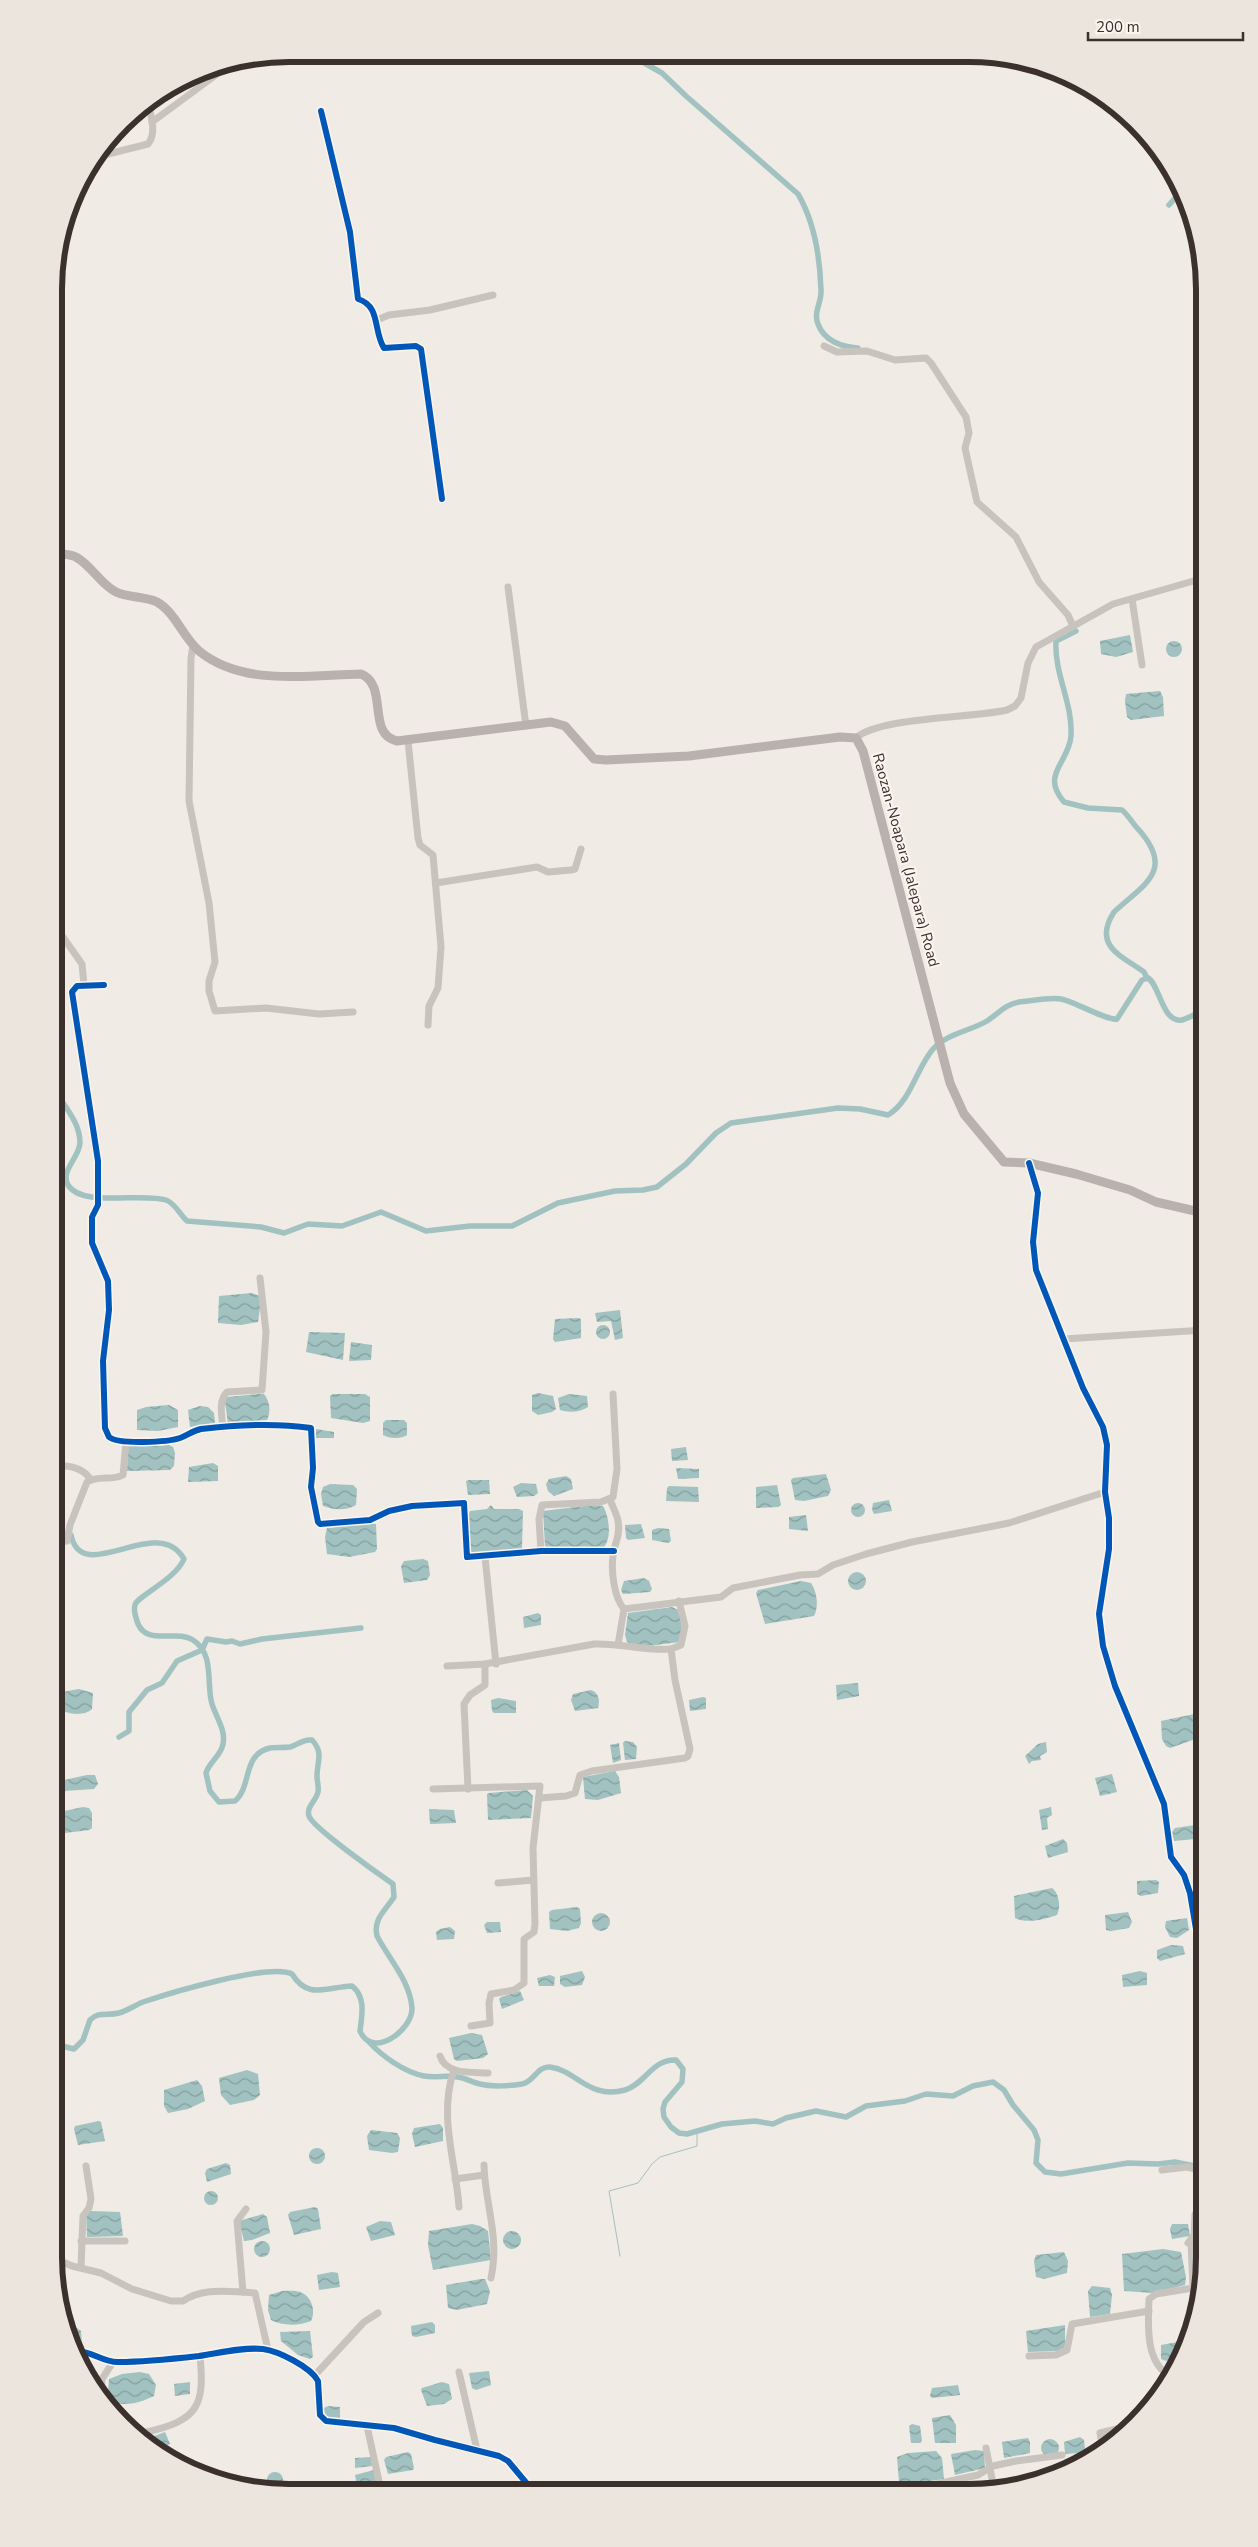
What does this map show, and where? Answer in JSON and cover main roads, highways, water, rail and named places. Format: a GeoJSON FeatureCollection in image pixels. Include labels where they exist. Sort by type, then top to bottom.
{"type":"FeatureCollection","features":[{"type":"Feature","properties":{"kind":"main road","name":"Raozan-Noapara (Jalepara) Road"},"geometry":{"type":"LineString","coordinates":[[62,554],[75,556],[117,593],[156,602],[168,611],[193,645],[223,665],[260,675],[310,678],[361,674],[368,677],[374,685],[380,721],[385,734],[393,740],[408,741],[551,722],[565,726],[594,759],[606,760],[689,756],[840,737],[856,738],[863,751],[882,832],[954,1094],[964,1114],[1000,1159],[1008,1163],[1025,1163],[1076,1174],[1130,1190],[1156,1202],[1196,1211]]}},
{"type":"Feature","properties":{"kind":"water"},"geometry":{"type":"Polygon","coordinates":[[[1130,635],[1133,652],[1116,657],[1101,654],[1100,641],[1130,635]]]}},
{"type":"Feature","properties":{"kind":"water"},"geometry":{"type":"Polygon","coordinates":[[[1174,641],[1182,649],[1174,657],[1166,649],[1174,641]]]}},
{"type":"Feature","properties":{"kind":"water"},"geometry":{"type":"Polygon","coordinates":[[[1160,691],[1163,697],[1164,716],[1131,720],[1127,717],[1126,694],[1160,691]]]}},
{"type":"Feature","properties":{"kind":"water"},"geometry":{"type":"Polygon","coordinates":[[[252,1293],[259,1296],[258,1322],[241,1325],[218,1323],[219,1296],[252,1293]]]}},
{"type":"Feature","properties":{"kind":"water"},"geometry":{"type":"Polygon","coordinates":[[[620,1310],[623,1338],[615,1340],[611,1321],[597,1322],[595,1313],[620,1310]]]}},
{"type":"Feature","properties":{"kind":"water"},"geometry":{"type":"Polygon","coordinates":[[[555,1319],[581,1319],[581,1338],[555,1342],[553,1339],[555,1319]]]}},
{"type":"Feature","properties":{"kind":"water"},"geometry":{"type":"Polygon","coordinates":[[[600,1325],[606,1325],[610,1332],[606,1339],[600,1339],[596,1335],[596,1329],[600,1325]]]}},
{"type":"Feature","properties":{"kind":"water"},"geometry":{"type":"Polygon","coordinates":[[[309,1332],[345,1333],[343,1360],[306,1352],[309,1332]]]}},
{"type":"Feature","properties":{"kind":"water"},"geometry":{"type":"Polygon","coordinates":[[[351,1342],[372,1345],[371,1360],[349,1361],[351,1342]]]}},
{"type":"Feature","properties":{"kind":"water"},"geometry":{"type":"Polygon","coordinates":[[[538,1393],[553,1396],[556,1409],[552,1412],[538,1415],[532,1411],[532,1395],[538,1393]]]}},
{"type":"Feature","properties":{"kind":"water"},"geometry":{"type":"Polygon","coordinates":[[[264,1394],[268,1400],[267,1420],[228,1424],[225,1402],[227,1397],[264,1394]]]}},
{"type":"Feature","properties":{"kind":"water"},"geometry":{"type":"Polygon","coordinates":[[[333,1394],[365,1394],[370,1397],[370,1421],[363,1423],[331,1418],[330,1396],[333,1394]]]}},
{"type":"Feature","properties":{"kind":"water"},"geometry":{"type":"Polygon","coordinates":[[[569,1394],[587,1396],[588,1407],[575,1412],[560,1410],[558,1398],[569,1394]]]}},
{"type":"Feature","properties":{"kind":"water"},"geometry":{"type":"Polygon","coordinates":[[[169,1405],[178,1410],[178,1427],[158,1431],[137,1430],[137,1410],[146,1407],[169,1405]]]}},
{"type":"Feature","properties":{"kind":"water"},"geometry":{"type":"Polygon","coordinates":[[[200,1406],[208,1407],[214,1413],[215,1423],[190,1427],[188,1410],[200,1406]]]}},
{"type":"Feature","properties":{"kind":"water"},"geometry":{"type":"Polygon","coordinates":[[[386,1420],[404,1420],[407,1423],[407,1435],[395,1438],[383,1435],[383,1423],[386,1420]]]}},
{"type":"Feature","properties":{"kind":"water"},"geometry":{"type":"Polygon","coordinates":[[[316,1429],[334,1432],[334,1438],[316,1438],[316,1429]]]}},
{"type":"Feature","properties":{"kind":"water"},"geometry":{"type":"Polygon","coordinates":[[[167,1444],[173,1447],[175,1453],[174,1466],[170,1470],[127,1471],[128,1446],[167,1444]]]}},
{"type":"Feature","properties":{"kind":"water"},"geometry":{"type":"Polygon","coordinates":[[[686,1447],[688,1460],[672,1461],[671,1449],[686,1447]]]}},
{"type":"Feature","properties":{"kind":"water"},"geometry":{"type":"Polygon","coordinates":[[[213,1463],[218,1466],[218,1481],[188,1482],[189,1467],[213,1463]]]}},
{"type":"Feature","properties":{"kind":"water"},"geometry":{"type":"Polygon","coordinates":[[[676,1468],[699,1469],[699,1478],[678,1479],[676,1468]]]}},
{"type":"Feature","properties":{"kind":"water"},"geometry":{"type":"Polygon","coordinates":[[[826,1474],[831,1490],[828,1496],[804,1501],[795,1500],[791,1480],[793,1478],[826,1474]]]}},
{"type":"Feature","properties":{"kind":"water"},"geometry":{"type":"Polygon","coordinates":[[[566,1476],[571,1479],[573,1489],[554,1496],[548,1491],[546,1484],[549,1479],[566,1476]]]}},
{"type":"Feature","properties":{"kind":"water"},"geometry":{"type":"Polygon","coordinates":[[[489,1480],[490,1494],[468,1495],[466,1481],[489,1480]]]}},
{"type":"Feature","properties":{"kind":"water"},"geometry":{"type":"Polygon","coordinates":[[[521,1483],[536,1484],[538,1493],[534,1496],[517,1497],[513,1487],[521,1483]]]}},
{"type":"Feature","properties":{"kind":"water"},"geometry":{"type":"Polygon","coordinates":[[[330,1484],[353,1485],[357,1489],[356,1505],[340,1509],[323,1506],[321,1494],[323,1487],[330,1484]]]}},
{"type":"Feature","properties":{"kind":"water"},"geometry":{"type":"Polygon","coordinates":[[[777,1485],[781,1505],[778,1507],[756,1508],[756,1487],[777,1485]]]}},
{"type":"Feature","properties":{"kind":"water"},"geometry":{"type":"Polygon","coordinates":[[[669,1486],[698,1487],[699,1502],[666,1501],[667,1488],[669,1486]]]}},
{"type":"Feature","properties":{"kind":"water"},"geometry":{"type":"Polygon","coordinates":[[[889,1500],[892,1511],[874,1514],[872,1510],[873,1503],[889,1500]]]}},
{"type":"Feature","properties":{"kind":"water"},"geometry":{"type":"Polygon","coordinates":[[[855,1503],[861,1503],[865,1510],[861,1517],[855,1517],[851,1513],[851,1507],[855,1503]]]}},
{"type":"Feature","properties":{"kind":"water"},"geometry":{"type":"Polygon","coordinates":[[[491,1505],[494,1509],[519,1509],[523,1511],[522,1549],[471,1553],[468,1516],[470,1511],[487,1509],[491,1505]]]}},
{"type":"Feature","properties":{"kind":"water"},"geometry":{"type":"Polygon","coordinates":[[[592,1505],[603,1506],[607,1515],[609,1533],[604,1547],[550,1549],[545,1546],[543,1511],[592,1505]]]}},
{"type":"Feature","properties":{"kind":"water"},"geometry":{"type":"Polygon","coordinates":[[[806,1515],[808,1531],[789,1529],[789,1517],[806,1515]]]}},
{"type":"Feature","properties":{"kind":"water"},"geometry":{"type":"Polygon","coordinates":[[[376,1524],[377,1549],[375,1552],[349,1557],[327,1554],[325,1537],[327,1528],[376,1524]]]}},
{"type":"Feature","properties":{"kind":"water"},"geometry":{"type":"Polygon","coordinates":[[[641,1524],[645,1538],[628,1540],[626,1538],[625,1525],[641,1524]]]}},
{"type":"Feature","properties":{"kind":"water"},"geometry":{"type":"Polygon","coordinates":[[[658,1528],[669,1529],[671,1541],[668,1543],[652,1540],[652,1530],[658,1528]]]}},
{"type":"Feature","properties":{"kind":"water"},"geometry":{"type":"Polygon","coordinates":[[[423,1559],[428,1561],[430,1575],[427,1580],[404,1583],[401,1566],[404,1561],[423,1559]]]}},
{"type":"Feature","properties":{"kind":"water"},"geometry":{"type":"Polygon","coordinates":[[[857,1572],[863,1575],[866,1581],[863,1587],[857,1590],[851,1587],[848,1581],[851,1575],[857,1572]]]}},
{"type":"Feature","properties":{"kind":"water"},"geometry":{"type":"Polygon","coordinates":[[[644,1578],[649,1581],[652,1589],[650,1592],[623,1594],[621,1590],[624,1581],[644,1578]]]}},
{"type":"Feature","properties":{"kind":"water"},"geometry":{"type":"Polygon","coordinates":[[[801,1581],[811,1583],[815,1591],[817,1604],[814,1616],[765,1624],[756,1593],[758,1590],[801,1581]]]}},
{"type":"Feature","properties":{"kind":"water"},"geometry":{"type":"Polygon","coordinates":[[[672,1607],[678,1610],[682,1625],[680,1642],[639,1647],[627,1642],[625,1635],[628,1613],[672,1607]]]}},
{"type":"Feature","properties":{"kind":"water"},"geometry":{"type":"Polygon","coordinates":[[[538,1613],[541,1615],[541,1625],[524,1628],[523,1617],[538,1613]]]}},
{"type":"Feature","properties":{"kind":"water"},"geometry":{"type":"Polygon","coordinates":[[[858,1683],[859,1696],[837,1700],[836,1685],[858,1683]]]}},
{"type":"Feature","properties":{"kind":"water"},"geometry":{"type":"Polygon","coordinates":[[[79,1689],[93,1693],[92,1709],[85,1713],[67,1713],[62,1710],[62,1692],[79,1689]]]}},
{"type":"Feature","properties":{"kind":"water"},"geometry":{"type":"Polygon","coordinates":[[[591,1690],[598,1697],[598,1708],[575,1711],[571,1700],[573,1694],[591,1690]]]}},
{"type":"Feature","properties":{"kind":"water"},"geometry":{"type":"Polygon","coordinates":[[[498,1698],[516,1701],[516,1713],[494,1713],[491,1700],[498,1698]]]}},
{"type":"Feature","properties":{"kind":"water"},"geometry":{"type":"Polygon","coordinates":[[[706,1698],[706,1709],[690,1711],[689,1700],[706,1698]]]}},
{"type":"Feature","properties":{"kind":"water"},"geometry":{"type":"Polygon","coordinates":[[[1196,1714],[1196,1739],[1170,1748],[1166,1746],[1162,1739],[1161,1721],[1196,1714]]]}},
{"type":"Feature","properties":{"kind":"water"},"geometry":{"type":"Polygon","coordinates":[[[625,1741],[633,1742],[637,1747],[636,1759],[625,1760],[623,1743],[625,1741]]]}},
{"type":"Feature","properties":{"kind":"water"},"geometry":{"type":"Polygon","coordinates":[[[1046,1742],[1047,1752],[1040,1756],[1041,1760],[1032,1761],[1029,1764],[1025,1756],[1038,1744],[1046,1742]]]}},
{"type":"Feature","properties":{"kind":"water"},"geometry":{"type":"Polygon","coordinates":[[[619,1743],[621,1760],[613,1763],[610,1745],[619,1743]]]}},
{"type":"Feature","properties":{"kind":"water"},"geometry":{"type":"Polygon","coordinates":[[[615,1771],[619,1777],[621,1793],[598,1800],[585,1799],[583,1777],[615,1771]]]}},
{"type":"Feature","properties":{"kind":"water"},"geometry":{"type":"Polygon","coordinates":[[[1112,1774],[1117,1792],[1100,1796],[1095,1778],[1112,1774]]]}},
{"type":"Feature","properties":{"kind":"water"},"geometry":{"type":"Polygon","coordinates":[[[95,1775],[98,1784],[94,1789],[64,1791],[64,1780],[95,1775]]]}},
{"type":"Feature","properties":{"kind":"water"},"geometry":{"type":"Polygon","coordinates":[[[527,1790],[533,1796],[531,1818],[488,1820],[487,1794],[527,1790]]]}},
{"type":"Feature","properties":{"kind":"water"},"geometry":{"type":"Polygon","coordinates":[[[83,1807],[89,1808],[92,1813],[92,1828],[62,1833],[62,1812],[83,1807]]]}},
{"type":"Feature","properties":{"kind":"water"},"geometry":{"type":"Polygon","coordinates":[[[1051,1807],[1052,1815],[1047,1818],[1048,1829],[1042,1830],[1039,1810],[1051,1807]]]}},
{"type":"Feature","properties":{"kind":"water"},"geometry":{"type":"Polygon","coordinates":[[[429,1809],[454,1810],[456,1823],[430,1824],[429,1809]]]}},
{"type":"Feature","properties":{"kind":"water"},"geometry":{"type":"Polygon","coordinates":[[[1195,1825],[1195,1839],[1174,1841],[1172,1832],[1175,1828],[1195,1825]]]}},
{"type":"Feature","properties":{"kind":"water"},"geometry":{"type":"Polygon","coordinates":[[[1063,1839],[1067,1843],[1068,1852],[1048,1858],[1045,1846],[1063,1839]]]}},
{"type":"Feature","properties":{"kind":"water"},"geometry":{"type":"Polygon","coordinates":[[[1156,1880],[1159,1882],[1158,1893],[1141,1896],[1137,1894],[1137,1881],[1156,1880]]]}},
{"type":"Feature","properties":{"kind":"water"},"geometry":{"type":"Polygon","coordinates":[[[1052,1888],[1059,1900],[1057,1915],[1030,1921],[1015,1918],[1014,1896],[1052,1888]]]}},
{"type":"Feature","properties":{"kind":"water"},"geometry":{"type":"Polygon","coordinates":[[[577,1907],[580,1909],[581,1923],[579,1928],[567,1931],[550,1929],[549,1912],[577,1907]]]}},
{"type":"Feature","properties":{"kind":"water"},"geometry":{"type":"Polygon","coordinates":[[[1128,1912],[1132,1922],[1129,1928],[1106,1930],[1105,1915],[1128,1912]]]}},
{"type":"Feature","properties":{"kind":"water"},"geometry":{"type":"Polygon","coordinates":[[[601,1913],[607,1916],[610,1922],[607,1928],[601,1931],[595,1928],[592,1922],[595,1916],[601,1913]]]}},
{"type":"Feature","properties":{"kind":"water"},"geometry":{"type":"Polygon","coordinates":[[[1187,1918],[1189,1930],[1177,1938],[1170,1937],[1165,1927],[1166,1921],[1187,1918]]]}},
{"type":"Feature","properties":{"kind":"water"},"geometry":{"type":"Polygon","coordinates":[[[487,1922],[500,1922],[501,1932],[487,1933],[484,1925],[487,1922]]]}},
{"type":"Feature","properties":{"kind":"water"},"geometry":{"type":"Polygon","coordinates":[[[450,1927],[455,1931],[454,1939],[437,1940],[436,1932],[450,1927]]]}},
{"type":"Feature","properties":{"kind":"water"},"geometry":{"type":"Polygon","coordinates":[[[1171,1945],[1183,1946],[1185,1954],[1160,1961],[1157,1958],[1157,1950],[1171,1945]]]}},
{"type":"Feature","properties":{"kind":"water"},"geometry":{"type":"Polygon","coordinates":[[[582,1971],[585,1977],[582,1985],[565,1987],[560,1984],[560,1976],[582,1971]]]}},
{"type":"Feature","properties":{"kind":"water"},"geometry":{"type":"Polygon","coordinates":[[[1140,1971],[1147,1973],[1147,1985],[1123,1987],[1122,1975],[1140,1971]]]}},
{"type":"Feature","properties":{"kind":"water"},"geometry":{"type":"Polygon","coordinates":[[[550,1975],[555,1977],[554,1986],[539,1986],[537,1978],[550,1975]]]}},
{"type":"Feature","properties":{"kind":"water"},"geometry":{"type":"Polygon","coordinates":[[[520,1991],[524,2000],[502,2009],[499,1999],[501,1997],[520,1991]]]}},
{"type":"Feature","properties":{"kind":"water"},"geometry":{"type":"Polygon","coordinates":[[[62,2002],[65,2012],[62,2016],[62,2002]]]}},
{"type":"Feature","properties":{"kind":"water"},"geometry":{"type":"Polygon","coordinates":[[[471,2033],[482,2035],[488,2054],[483,2058],[457,2061],[454,2059],[449,2038],[471,2033]]]}},
{"type":"Feature","properties":{"kind":"water"},"geometry":{"type":"Polygon","coordinates":[[[247,2070],[258,2074],[260,2095],[254,2100],[230,2105],[221,2095],[219,2078],[247,2070]]]}},
{"type":"Feature","properties":{"kind":"water"},"geometry":{"type":"Polygon","coordinates":[[[197,2080],[202,2086],[205,2101],[188,2109],[168,2113],[164,2106],[164,2090],[197,2080]]]}},
{"type":"Feature","properties":{"kind":"water"},"geometry":{"type":"Polygon","coordinates":[[[101,2122],[105,2141],[78,2145],[75,2126],[101,2122]]]}},
{"type":"Feature","properties":{"kind":"water"},"geometry":{"type":"Polygon","coordinates":[[[440,2124],[443,2128],[443,2141],[415,2147],[412,2134],[414,2128],[440,2124]]]}},
{"type":"Feature","properties":{"kind":"water"},"geometry":{"type":"Polygon","coordinates":[[[371,2130],[397,2133],[400,2138],[398,2152],[369,2150],[367,2136],[371,2130]]]}},
{"type":"Feature","properties":{"kind":"water"},"geometry":{"type":"Polygon","coordinates":[[[317,2148],[325,2156],[317,2164],[309,2156],[317,2148]]]}},
{"type":"Feature","properties":{"kind":"water"},"geometry":{"type":"Polygon","coordinates":[[[226,2163],[230,2165],[231,2174],[207,2182],[205,2173],[207,2169],[226,2163]]]}},
{"type":"Feature","properties":{"kind":"water"},"geometry":{"type":"Polygon","coordinates":[[[208,2191],[214,2191],[218,2198],[214,2205],[208,2205],[204,2201],[204,2195],[208,2191]]]}},
{"type":"Feature","properties":{"kind":"water"},"geometry":{"type":"Polygon","coordinates":[[[315,2207],[318,2209],[321,2229],[294,2235],[288,2215],[290,2212],[315,2207]]]}},
{"type":"Feature","properties":{"kind":"water"},"geometry":{"type":"Polygon","coordinates":[[[91,2211],[120,2212],[123,2236],[87,2237],[86,2213],[91,2211]]]}},
{"type":"Feature","properties":{"kind":"water"},"geometry":{"type":"Polygon","coordinates":[[[263,2214],[267,2217],[270,2233],[244,2241],[239,2221],[263,2214]]]}},
{"type":"Feature","properties":{"kind":"water"},"geometry":{"type":"Polygon","coordinates":[[[380,2221],[391,2222],[395,2235],[371,2241],[366,2227],[380,2221]]]}},
{"type":"Feature","properties":{"kind":"water"},"geometry":{"type":"Polygon","coordinates":[[[472,2224],[488,2231],[491,2260],[433,2270],[428,2245],[429,2231],[472,2224]]]}},
{"type":"Feature","properties":{"kind":"water"},"geometry":{"type":"Polygon","coordinates":[[[1172,2224],[1188,2224],[1190,2236],[1172,2239],[1170,2229],[1172,2224]]]}},
{"type":"Feature","properties":{"kind":"water"},"geometry":{"type":"Polygon","coordinates":[[[512,2231],[518,2234],[521,2240],[518,2246],[512,2249],[506,2246],[503,2240],[506,2234],[512,2231]]]}},
{"type":"Feature","properties":{"kind":"water"},"geometry":{"type":"Polygon","coordinates":[[[262,2241],[270,2249],[262,2257],[254,2249],[262,2241]]]}},
{"type":"Feature","properties":{"kind":"water"},"geometry":{"type":"Polygon","coordinates":[[[1163,2249],[1181,2252],[1186,2277],[1185,2285],[1153,2293],[1124,2291],[1122,2254],[1163,2249]]]}},
{"type":"Feature","properties":{"kind":"water"},"geometry":{"type":"Polygon","coordinates":[[[1064,2252],[1068,2261],[1067,2273],[1044,2279],[1036,2277],[1034,2261],[1036,2255],[1064,2252]]]}},
{"type":"Feature","properties":{"kind":"water"},"geometry":{"type":"Polygon","coordinates":[[[332,2272],[338,2273],[340,2287],[319,2290],[317,2275],[332,2272]]]}},
{"type":"Feature","properties":{"kind":"water"},"geometry":{"type":"Polygon","coordinates":[[[485,2279],[490,2291],[487,2304],[457,2310],[448,2308],[446,2285],[485,2279]]]}},
{"type":"Feature","properties":{"kind":"water"},"geometry":{"type":"Polygon","coordinates":[[[1092,2286],[1110,2288],[1112,2295],[1110,2314],[1090,2317],[1088,2291],[1092,2286]]]}},
{"type":"Feature","properties":{"kind":"water"},"geometry":{"type":"Polygon","coordinates":[[[282,2291],[298,2291],[311,2301],[313,2313],[311,2321],[291,2325],[271,2320],[268,2310],[269,2295],[282,2291]]]}},
{"type":"Feature","properties":{"kind":"water"},"geometry":{"type":"Polygon","coordinates":[[[432,2322],[435,2325],[435,2333],[416,2337],[412,2336],[411,2326],[432,2322]]]}},
{"type":"Feature","properties":{"kind":"water"},"geometry":{"type":"Polygon","coordinates":[[[1065,2325],[1065,2348],[1060,2351],[1028,2352],[1026,2331],[1065,2325]]]}},
{"type":"Feature","properties":{"kind":"water"},"geometry":{"type":"Polygon","coordinates":[[[74,2329],[81,2331],[82,2345],[80,2345],[74,2329]]]}},
{"type":"Feature","properties":{"kind":"water"},"geometry":{"type":"Polygon","coordinates":[[[310,2331],[313,2357],[310,2359],[298,2355],[281,2341],[280,2332],[310,2331]]]}},
{"type":"Feature","properties":{"kind":"water"},"geometry":{"type":"Polygon","coordinates":[[[1179,2342],[1171,2360],[1166,2361],[1161,2359],[1161,2345],[1179,2342]]]}},
{"type":"Feature","properties":{"kind":"water"},"geometry":{"type":"Polygon","coordinates":[[[489,2371],[491,2385],[476,2390],[472,2388],[469,2373],[489,2371]]]}},
{"type":"Feature","properties":{"kind":"water"},"geometry":{"type":"Polygon","coordinates":[[[140,2372],[149,2374],[156,2385],[154,2396],[134,2403],[115,2402],[108,2392],[109,2379],[122,2374],[140,2372]]]}},
{"type":"Feature","properties":{"kind":"water"},"geometry":{"type":"Polygon","coordinates":[[[190,2382],[190,2394],[175,2396],[174,2384],[190,2382]]]}},
{"type":"Feature","properties":{"kind":"water"},"geometry":{"type":"Polygon","coordinates":[[[442,2382],[449,2384],[452,2399],[444,2404],[427,2406],[422,2388],[442,2382]]]}},
{"type":"Feature","properties":{"kind":"water"},"geometry":{"type":"Polygon","coordinates":[[[958,2385],[960,2395],[932,2398],[930,2396],[932,2388],[958,2385]]]}},
{"type":"Feature","properties":{"kind":"water"},"geometry":{"type":"Polygon","coordinates":[[[328,2406],[340,2407],[340,2419],[325,2416],[324,2408],[328,2406]]]}},
{"type":"Feature","properties":{"kind":"water"},"geometry":{"type":"Polygon","coordinates":[[[950,2415],[956,2425],[956,2443],[935,2443],[932,2418],[950,2415]]]}},
{"type":"Feature","properties":{"kind":"water"},"geometry":{"type":"Polygon","coordinates":[[[912,2424],[920,2426],[922,2441],[920,2443],[911,2443],[909,2426],[912,2424]]]}},
{"type":"Feature","properties":{"kind":"water"},"geometry":{"type":"Polygon","coordinates":[[[165,2432],[170,2444],[164,2447],[150,2437],[165,2432]]]}},
{"type":"Feature","properties":{"kind":"water"},"geometry":{"type":"Polygon","coordinates":[[[1080,2437],[1084,2440],[1085,2449],[1079,2453],[1065,2454],[1064,2442],[1080,2437]]]}},
{"type":"Feature","properties":{"kind":"water"},"geometry":{"type":"Polygon","coordinates":[[[1028,2438],[1030,2453],[1004,2458],[1002,2442],[1028,2438]]]}},
{"type":"Feature","properties":{"kind":"water"},"geometry":{"type":"Polygon","coordinates":[[[1050,2439],[1056,2442],[1059,2448],[1056,2454],[1050,2457],[1044,2454],[1041,2448],[1044,2442],[1050,2439]]]}},
{"type":"Feature","properties":{"kind":"water"},"geometry":{"type":"Polygon","coordinates":[[[975,2450],[984,2451],[985,2468],[955,2475],[951,2454],[975,2450]]]}},
{"type":"Feature","properties":{"kind":"water"},"geometry":{"type":"Polygon","coordinates":[[[936,2451],[942,2458],[944,2479],[909,2484],[899,2482],[897,2457],[908,2453],[936,2451]]]}},
{"type":"Feature","properties":{"kind":"water"},"geometry":{"type":"Polygon","coordinates":[[[408,2452],[411,2454],[413,2470],[388,2474],[384,2460],[386,2457],[408,2452]]]}},
{"type":"Feature","properties":{"kind":"water"},"geometry":{"type":"Polygon","coordinates":[[[371,2457],[372,2466],[355,2468],[355,2458],[371,2457]]]}},
{"type":"Feature","properties":{"kind":"water"},"geometry":{"type":"Polygon","coordinates":[[[374,2470],[377,2482],[357,2484],[355,2475],[374,2470]]]}},
{"type":"Feature","properties":{"kind":"water"},"geometry":{"type":"Polygon","coordinates":[[[275,2472],[281,2474],[282,2484],[268,2484],[267,2480],[269,2474],[275,2472]]]}},
{"type":"Feature","properties":{"kind":"waterway"},"geometry":{"type":"LineString","coordinates":[[643,62],[662,73],[798,194],[809,217],[816,240],[821,290],[816,315],[818,324],[829,339],[846,346],[858,348]]}},
{"type":"Feature","properties":{"kind":"waterway"},"geometry":{"type":"LineString","coordinates":[[1169,205],[1176,197]]}},
{"type":"Feature","properties":{"kind":"waterway"},"geometry":{"type":"LineString","coordinates":[[1076,631],[1056,641],[1056,653],[1069,712],[1071,736],[1066,754],[1055,776],[1055,784],[1057,792],[1064,802],[1088,808],[1122,810],[1149,844],[1154,856],[1155,867],[1151,876],[1145,885],[1114,912],[1106,933],[1112,949],[1144,972],[1147,978]]}},
{"type":"Feature","properties":{"kind":"waterway"},"geometry":{"type":"LineString","coordinates":[[62,1101],[77,1128],[80,1143],[77,1154],[66,1175],[66,1180],[75,1192],[86,1196],[166,1200],[175,1206],[187,1221],[261,1227],[284,1233],[308,1224],[342,1226],[381,1212],[426,1231],[470,1226],[512,1226],[558,1203],[615,1191],[643,1190],[657,1187],[686,1164],[716,1133],[731,1123],[838,1108],[860,1109],[888,1115],[902,1102],[927,1057],[938,1044],[951,1036],[987,1021],[1014,1003],[1061,999],[1106,1017],[1117,1019],[1142,980],[1148,978],[1156,988],[1170,1016],[1182,1020],[1196,1014]]}},
{"type":"Feature","properties":{"kind":"waterway"},"geometry":{"type":"LineString","coordinates":[[62,1536],[71,1535],[78,1549],[90,1554],[157,1543],[172,1547],[184,1559],[173,1574],[137,1601],[134,1607],[138,1624],[143,1631],[155,1636],[186,1637],[200,1646],[204,1653],[207,1661],[210,1696],[224,1739],[220,1752],[206,1773],[210,1791],[219,1802],[235,1801],[244,1788],[251,1764],[261,1751],[270,1748],[290,1747],[303,1741],[312,1740],[319,1753],[318,1790],[310,1807],[309,1816],[333,1840],[393,1884],[394,1897],[378,1920],[376,1930],[377,1936],[403,1979],[412,2008],[411,2016],[399,2033],[391,2039],[373,2043],[366,2039],[360,2031],[361,2001],[352,1986],[318,1990],[311,1989],[304,1987],[292,1974],[263,1972],[196,1986],[143,2002],[119,2013],[93,2017],[90,2020],[83,2040],[74,2049],[62,2046]]}},
{"type":"Feature","properties":{"kind":"waterway"},"geometry":{"type":"LineString","coordinates":[[119,1737],[129,1731],[129,1712],[147,1690],[162,1683],[177,1661],[202,1650],[207,1639],[232,1641],[240,1644],[262,1639],[361,1628]]}},
{"type":"Feature","properties":{"kind":"waterway"},"geometry":{"type":"LineString","coordinates":[[369,2042],[394,2063],[416,2074],[428,2077],[458,2077],[490,2086],[526,2083],[539,2071],[550,2067],[568,2073],[592,2088],[613,2092],[632,2087],[661,2063],[676,2060],[683,2069],[682,2082],[665,2102],[663,2109],[664,2117],[671,2127],[679,2133],[687,2134],[722,2124],[755,2121],[773,2124],[786,2118],[816,2111],[846,2117],[866,2106],[905,2101],[926,2094],[953,2096],[973,2086],[993,2082],[1004,2090],[1013,2105],[1034,2130],[1038,2140],[1036,2163],[1045,2172],[1061,2174],[1128,2163],[1158,2164],[1175,2162],[1196,2166]]}},
{"type":"Feature","properties":{"kind":"waterway"},"geometry":{"type":"LineString","coordinates":[[620,2256],[609,2191],[638,2183],[652,2164],[660,2157],[697,2146],[697,2130]]}}]}
